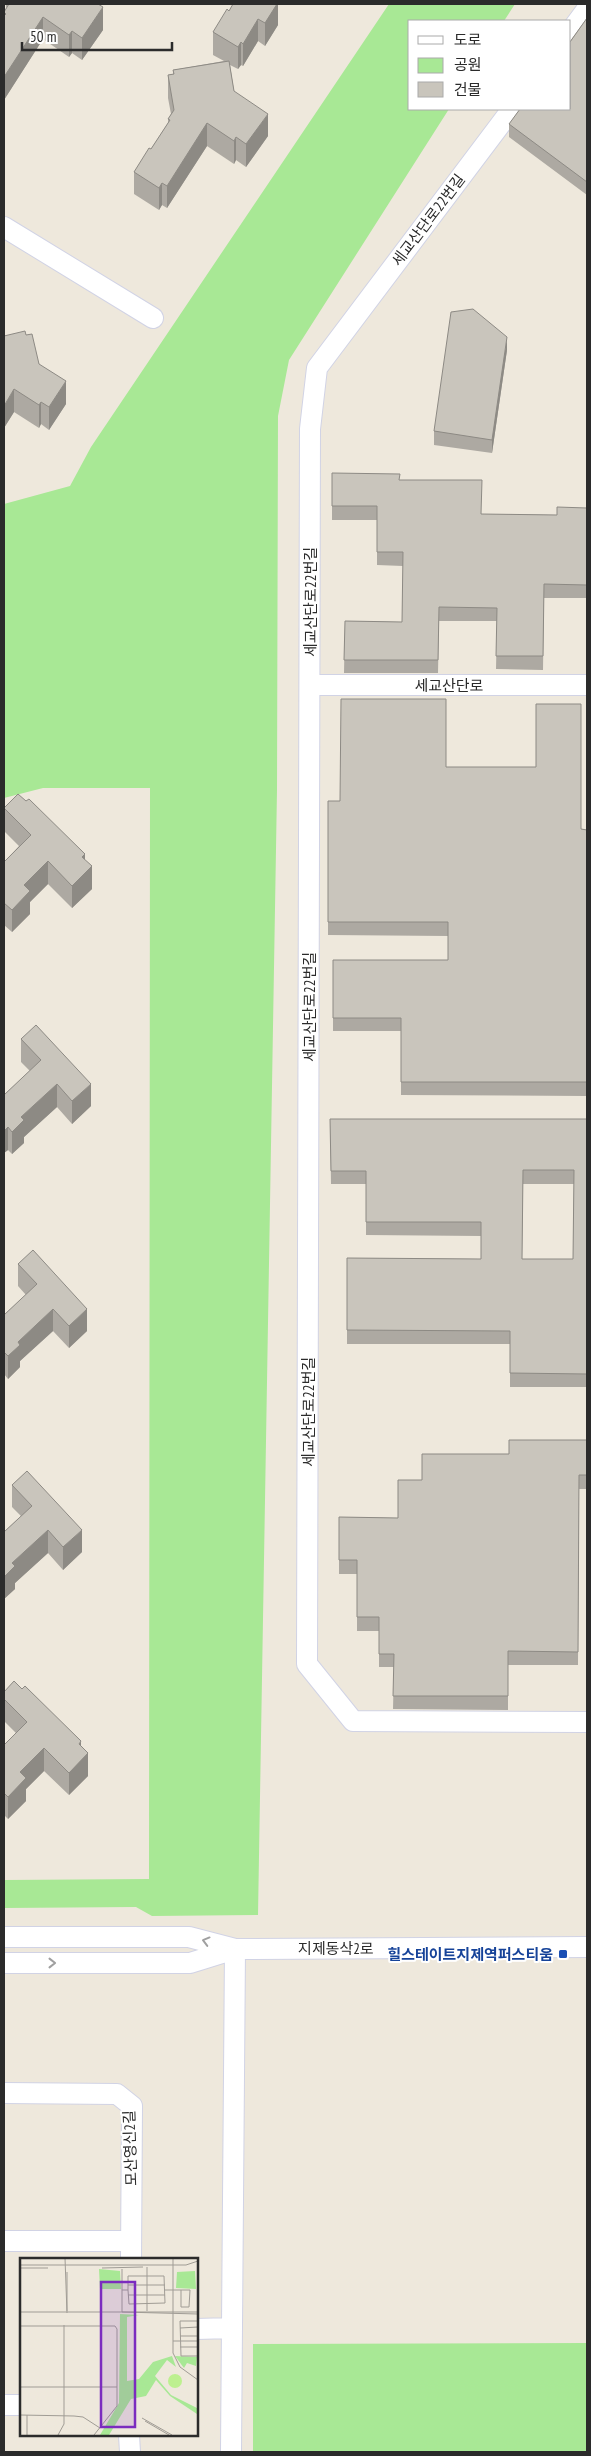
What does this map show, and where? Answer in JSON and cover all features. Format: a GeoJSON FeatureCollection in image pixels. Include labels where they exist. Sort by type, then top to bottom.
{"type":"FeatureCollection","features":[{"type":"Feature","properties":{"kind":"street"},"geometry":{"type":"LineString","coordinates":[[571,31],[587,9]]}},
{"type":"Feature","properties":{"kind":"street","name":"세교산단로22번길"},"geometry":{"type":"LineString","coordinates":[[511,110],[317,368],[310,429],[307,1664],[353,1721],[587,1722]]}},
{"type":"Feature","properties":{"kind":"street"},"geometry":{"type":"LineString","coordinates":[[4,227],[153,318]]}},
{"type":"Feature","properties":{"kind":"street","name":"세교산단로"},"geometry":{"type":"LineString","coordinates":[[310,685],[587,685]]}},
{"type":"Feature","properties":{"kind":"street","name":"지제동삭2로"},"geometry":{"type":"LineString","coordinates":[[4,1937],[189,1937],[235,1949],[587,1947]]}},
{"type":"Feature","properties":{"kind":"street"},"geometry":{"type":"LineString","coordinates":[[231,2452],[235,1949]]}},
{"type":"Feature","properties":{"kind":"street","name":"지제동삭2로"},"geometry":{"type":"LineString","coordinates":[[4,1963],[190,1963],[235,1949]]}},
{"type":"Feature","properties":{"kind":"street","name":"모산영신2길"},"geometry":{"type":"LineString","coordinates":[[4,2093],[117,2094],[132,2106],[131,2250]]}},
{"type":"Feature","properties":{"kind":"street"},"geometry":{"type":"LineString","coordinates":[[4,2241],[131,2250]]}},
{"type":"Feature","properties":{"kind":"street"},"geometry":{"type":"LineString","coordinates":[[198,2329],[232,2328]]}},
{"type":"Feature","properties":{"kind":"street"},"geometry":{"type":"LineString","coordinates":[[4,2405],[20,2405]]}},
{"type":"Feature","properties":{"kind":"street"},"geometry":{"type":"LineString","coordinates":[[130,2436],[130,2452]]}},
{"type":"Feature","properties":{"kind":"green space"},"geometry":{"type":"Polygon","coordinates":[[[389,4],[515,4],[505,20],[408,20],[408,110],[448,110],[289,360],[278,416],[277,790],[258,1915],[152,1916],[136,1907],[4,1908],[4,1880],[149,1879],[150,788],[43,788],[4,798],[4,504],[70,486],[91,447],[389,4]]]}},
{"type":"Feature","properties":{"kind":"green space"},"geometry":{"type":"Polygon","coordinates":[[[587,2343],[587,2452],[253,2452],[253,2344],[587,2343]]]}},
{"type":"Feature","properties":{"kind":"building"},"geometry":{"type":"Polygon","coordinates":[[[9,4],[98,4],[103,7],[82,38],[72,31],[69,35],[43,17],[4,77],[4,16],[6,14],[4,12],[9,4]]]}},
{"type":"Feature","properties":{"kind":"building"},"geometry":{"type":"Polygon","coordinates":[[[233,4],[277,4],[265,23],[258,19],[243,44],[241,42],[238,47],[213,32],[227,9],[229,11],[233,4]]]}},
{"type":"Feature","properties":{"kind":"building"},"geometry":{"type":"Polygon","coordinates":[[[587,18],[587,182],[509,124],[519,110],[571,110],[571,41],[587,18]]]}},
{"type":"Feature","properties":{"kind":"building"},"geometry":{"type":"Polygon","coordinates":[[[229,61],[234,91],[268,114],[246,144],[236,137],[234,141],[207,123],[167,186],[162,183],[159,188],[134,172],[170,120],[168,119],[174,110],[168,75],[174,74],[173,70],[229,61]]]}},
{"type":"Feature","properties":{"kind":"building"},"geometry":{"type":"Polygon","coordinates":[[[473,309],[507,337],[492,440],[434,431],[451,312],[473,309]]]}},
{"type":"Feature","properties":{"kind":"building"},"geometry":{"type":"Polygon","coordinates":[[[25,331],[26,335],[32,334],[39,364],[66,381],[49,407],[41,402],[39,405],[14,389],[4,406],[4,336],[25,331]]]}},
{"type":"Feature","properties":{"kind":"building"},"geometry":{"type":"Polygon","coordinates":[[[332,473],[400,474],[399,480],[482,480],[481,514],[557,515],[557,507],[587,508],[587,585],[544,584],[543,656],[496,656],[497,608],[439,607],[438,660],[344,660],[345,621],[402,622],[403,552],[377,552],[377,506],[332,506],[332,473]]]}},
{"type":"Feature","properties":{"kind":"building"},"geometry":{"type":"Polygon","coordinates":[[[341,699],[446,699],[446,767],[536,767],[536,704],[581,704],[581,829],[587,830],[587,1082],[401,1082],[401,1018],[333,1018],[333,960],[448,960],[448,922],[328,922],[328,801],[340,801],[341,699]]]}},
{"type":"Feature","properties":{"kind":"building"},"geometry":{"type":"Polygon","coordinates":[[[18,794],[26,801],[29,799],[85,854],[82,857],[92,866],[72,886],[48,861],[24,885],[30,891],[12,910],[4,903],[4,862],[31,835],[4,808],[18,794]]]}},
{"type":"Feature","properties":{"kind":"building"},"geometry":{"type":"Polygon","coordinates":[[[36,1025],[91,1084],[72,1101],[57,1084],[21,1117],[24,1120],[12,1132],[8,1127],[4,1131],[4,1095],[41,1060],[21,1039],[36,1025]]]}},
{"type":"Feature","properties":{"kind":"building"},"geometry":{"type":"Polygon","coordinates":[[[330,1119],[587,1119],[587,1374],[510,1373],[510,1331],[347,1330],[347,1258],[481,1259],[481,1222],[366,1222],[366,1171],[331,1171],[330,1119]],[[523,1170],[522,1259],[573,1259],[574,1170],[523,1170]]]}},
{"type":"Feature","properties":{"kind":"building"},"geometry":{"type":"Polygon","coordinates":[[[33,1250],[87,1309],[69,1326],[53,1309],[18,1342],[20,1345],[8,1356],[4,1352],[4,1315],[37,1284],[18,1264],[33,1250]]]}},
{"type":"Feature","properties":{"kind":"building"},"geometry":{"type":"Polygon","coordinates":[[[509,1440],[587,1440],[587,1475],[579,1475],[578,1652],[508,1651],[508,1696],[393,1696],[394,1654],[379,1654],[379,1617],[357,1617],[357,1560],[339,1560],[339,1517],[398,1518],[398,1480],[422,1480],[422,1454],[509,1454],[509,1440]]]}},
{"type":"Feature","properties":{"kind":"building"},"geometry":{"type":"Polygon","coordinates":[[[27,1471],[82,1530],[63,1547],[48,1530],[12,1563],[15,1566],[4,1577],[4,1532],[32,1506],[12,1485],[27,1471]]]}},
{"type":"Feature","properties":{"kind":"building"},"geometry":{"type":"Polygon","coordinates":[[[14,1681],[22,1689],[25,1686],[81,1741],[79,1744],[88,1753],[69,1773],[44,1748],[20,1772],[26,1778],[8,1797],[4,1793],[4,1745],[27,1722],[4,1699],[4,1692],[14,1681]]]}},
{"type":"Feature","properties":{"kind":"place","name":"힐스테이트지제역퍼스티움"},"geometry":{"type":"Point","coordinates":[563,1954]}}]}
